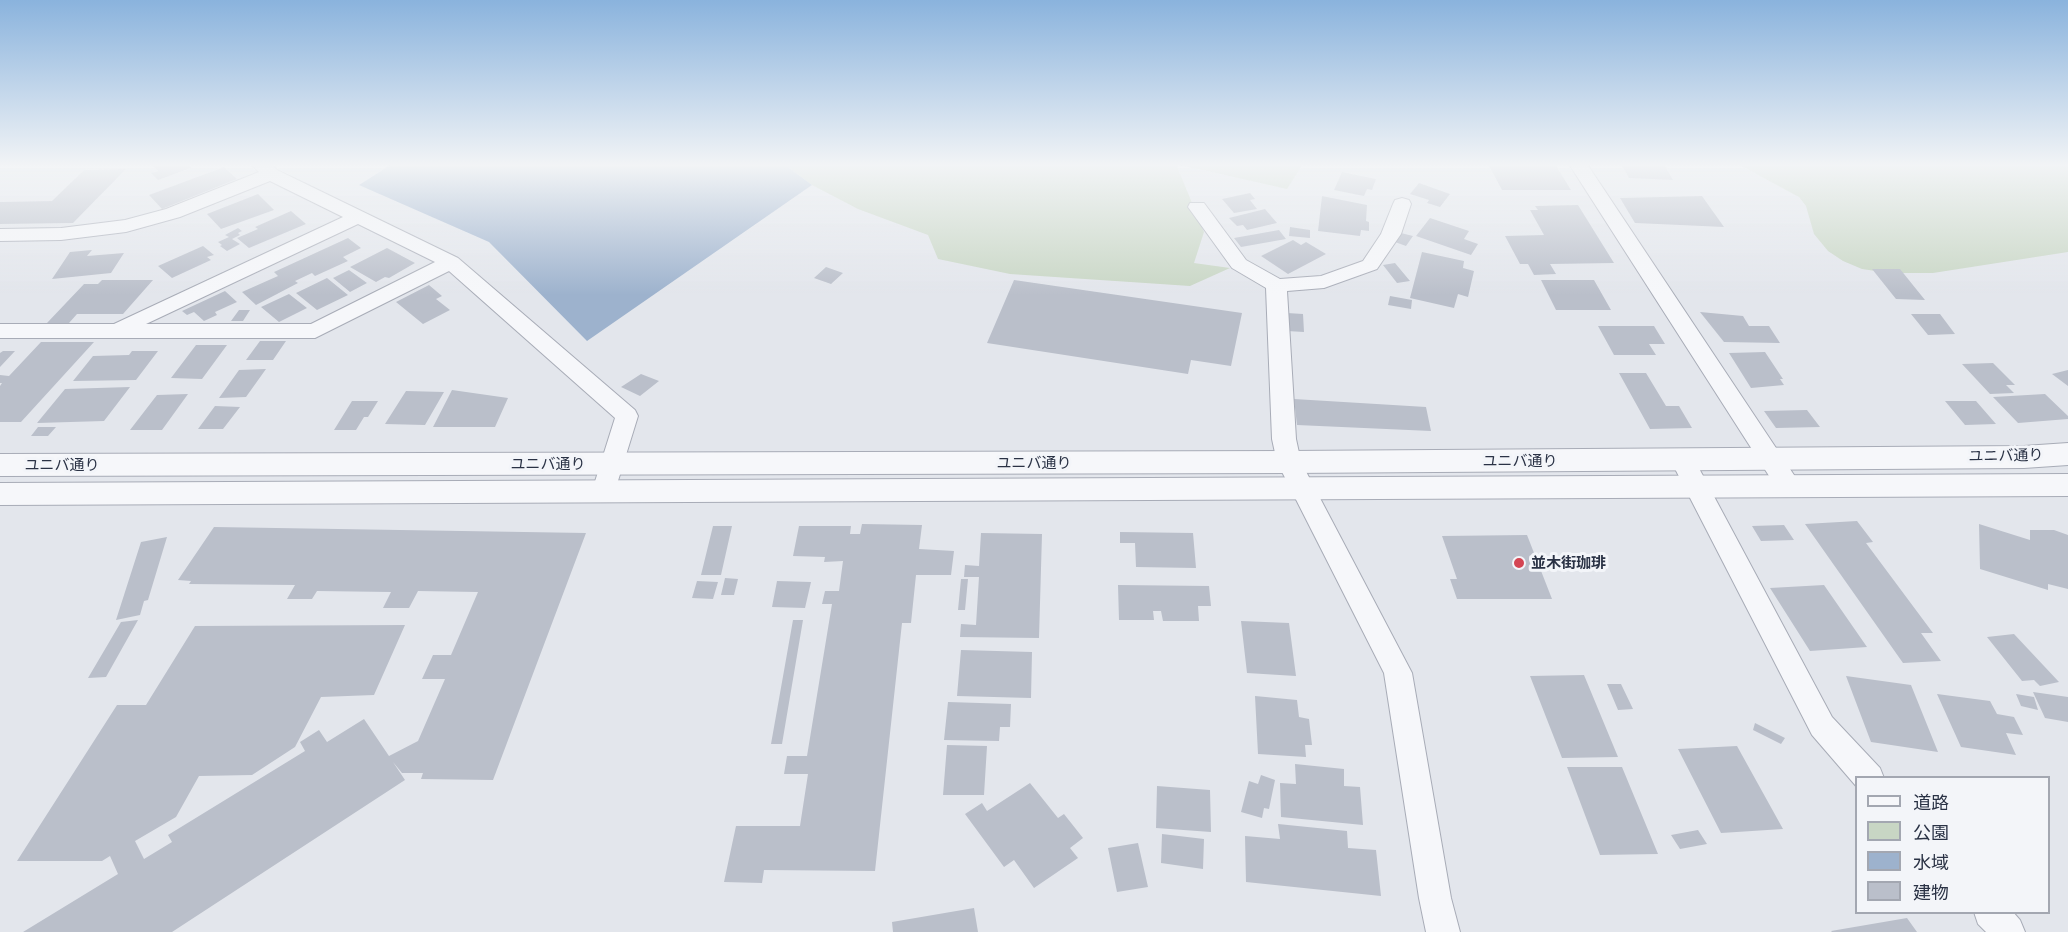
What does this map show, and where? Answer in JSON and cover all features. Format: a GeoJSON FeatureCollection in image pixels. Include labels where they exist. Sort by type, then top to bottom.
{"type":"FeatureCollection","features":[{"type":"Feature","properties":{"kind":"street"},"geometry":{"type":"LineString","coordinates":[[0,235],[61,234],[126,225],[173,213],[185,207]]}},
{"type":"Feature","properties":{"kind":"street"},"geometry":{"type":"LineString","coordinates":[[340,207],[451,262],[627,416],[608,477]]}},
{"type":"Feature","properties":{"kind":"street"},"geometry":{"type":"LineString","coordinates":[[1197,207],[1239,264],[1276,285],[1324,282],[1370,265],[1391,234],[1401,207]]}},
{"type":"Feature","properties":{"kind":"street"},"geometry":{"type":"LineString","coordinates":[[1606,207],[1789,487]]}},
{"type":"Feature","properties":{"kind":"street"},"geometry":{"type":"LineString","coordinates":[[116,331],[358,217]]}},
{"type":"Feature","properties":{"kind":"street"},"geometry":{"type":"LineString","coordinates":[[0,331],[315,331],[451,262]]}},
{"type":"Feature","properties":{"kind":"street"},"geometry":{"type":"LineString","coordinates":[[1276,285],[1284,439],[1289,462],[1398,673],[1435,898],[1443,932]]}},
{"type":"Feature","properties":{"kind":"street","name":"ユニバ通り"},"geometry":{"type":"LineString","coordinates":[[0,494],[608,477],[1289,462],[2024,457],[2068,454]]}},
{"type":"Feature","properties":{"kind":"street"},"geometry":{"type":"LineString","coordinates":[[1682,459],[1822,726],[1868,776]]}},
{"type":"Feature","properties":{"kind":"street","name":"ユニバ通り"},"geometry":{"type":"LineString","coordinates":[[0,465],[1303,490],[2068,485]]}},
{"type":"Feature","properties":{"kind":"street"},"geometry":{"type":"LineString","coordinates":[[1992,914],[2008,932]]}},
{"type":"Feature","properties":{"kind":"green space"},"geometry":{"type":"Polygon","coordinates":[[[855,207],[1194,207],[1204,232],[1194,263],[1230,268],[1190,286],[1010,274],[938,259],[928,235],[855,207]]]}},
{"type":"Feature","properties":{"kind":"green space"},"geometry":{"type":"Polygon","coordinates":[[[1806,207],[2068,207],[2068,252],[1933,273],[1889,273],[1862,269],[1843,261],[1828,251],[1814,234],[1806,207]]]}},
{"type":"Feature","properties":{"kind":"water"},"geometry":{"type":"Polygon","coordinates":[[[410,207],[780,207],[587,341],[489,242],[410,207]]]}},
{"type":"Feature","properties":{"kind":"building"},"geometry":{"type":"Polygon","coordinates":[[[0,207],[88,207],[73,223],[0,224],[0,207]]]}},
{"type":"Feature","properties":{"kind":"building"},"geometry":{"type":"Polygon","coordinates":[[[224,207],[271,207],[274,210],[221,229],[207,214],[224,207]]]}},
{"type":"Feature","properties":{"kind":"building"},"geometry":{"type":"Polygon","coordinates":[[[1229,207],[1257,209],[1234,213],[1229,207]]]}},
{"type":"Feature","properties":{"kind":"building"},"geometry":{"type":"Polygon","coordinates":[[[1321,207],[1367,207],[1366,221],[1369,222],[1369,231],[1361,230],[1360,236],[1318,231],[1321,207]]]}},
{"type":"Feature","properties":{"kind":"building"},"geometry":{"type":"Polygon","coordinates":[[[1536,207],[1580,207],[1614,263],[1550,264],[1556,274],[1534,275],[1528,264],[1520,264],[1505,236],[1544,235],[1530,210],[1538,210],[1536,207]]]}},
{"type":"Feature","properties":{"kind":"building"},"geometry":{"type":"Polygon","coordinates":[[[1626,207],[1710,207],[1724,227],[1635,223],[1626,207]]]}},
{"type":"Feature","properties":{"kind":"building"},"geometry":{"type":"Polygon","coordinates":[[[1265,209],[1277,223],[1247,230],[1243,225],[1237,226],[1229,218],[1265,209]]]}},
{"type":"Feature","properties":{"kind":"building"},"geometry":{"type":"Polygon","coordinates":[[[291,211],[306,224],[249,248],[237,238],[258,229],[255,227],[291,211]]]}},
{"type":"Feature","properties":{"kind":"building"},"geometry":{"type":"Polygon","coordinates":[[[1430,218],[1469,231],[1464,239],[1478,244],[1471,255],[1416,236],[1430,218]]]}},
{"type":"Feature","properties":{"kind":"building"},"geometry":{"type":"Polygon","coordinates":[[[1290,227],[1310,230],[1310,238],[1289,236],[1290,227]]]}},
{"type":"Feature","properties":{"kind":"building"},"geometry":{"type":"Polygon","coordinates":[[[238,228],[242,231],[238,233],[240,235],[232,239],[240,244],[227,251],[218,242],[229,237],[225,235],[238,228]]]}},
{"type":"Feature","properties":{"kind":"building"},"geometry":{"type":"Polygon","coordinates":[[[1279,230],[1286,239],[1241,247],[1234,238],[1279,230]]]}},
{"type":"Feature","properties":{"kind":"building"},"geometry":{"type":"Polygon","coordinates":[[[1401,233],[1413,236],[1406,246],[1395,242],[1401,233]]]}},
{"type":"Feature","properties":{"kind":"building"},"geometry":{"type":"Polygon","coordinates":[[[348,238],[361,248],[343,257],[348,261],[315,276],[312,273],[295,281],[298,283],[256,305],[242,292],[278,276],[274,272],[348,238]]]}},
{"type":"Feature","properties":{"kind":"building"},"geometry":{"type":"Polygon","coordinates":[[[1293,240],[1301,245],[1306,242],[1326,254],[1288,274],[1261,256],[1293,240]]]}},
{"type":"Feature","properties":{"kind":"building"},"geometry":{"type":"Polygon","coordinates":[[[203,246],[214,255],[207,257],[211,260],[172,278],[158,266],[203,246]]]}},
{"type":"Feature","properties":{"kind":"building"},"geometry":{"type":"Polygon","coordinates":[[[387,248],[415,263],[389,278],[385,277],[376,282],[350,267],[387,248]]]}},
{"type":"Feature","properties":{"kind":"building"},"geometry":{"type":"Polygon","coordinates":[[[92,250],[87,256],[124,253],[111,273],[52,279],[70,252],[92,250]]]}},
{"type":"Feature","properties":{"kind":"building"},"geometry":{"type":"Polygon","coordinates":[[[1422,252],[1464,261],[1463,268],[1474,271],[1468,297],[1458,294],[1454,308],[1410,298],[1422,252]]]}},
{"type":"Feature","properties":{"kind":"building"},"geometry":{"type":"Polygon","coordinates":[[[1395,263],[1410,281],[1397,283],[1383,265],[1395,263]]]}},
{"type":"Feature","properties":{"kind":"building"},"geometry":{"type":"Polygon","coordinates":[[[826,267],[843,273],[831,284],[814,278],[826,267]]]}},
{"type":"Feature","properties":{"kind":"building"},"geometry":{"type":"Polygon","coordinates":[[[1872,269],[1900,269],[1925,300],[1896,299],[1872,269]]]}},
{"type":"Feature","properties":{"kind":"building"},"geometry":{"type":"Polygon","coordinates":[[[349,270],[367,283],[350,292],[333,278],[349,270]]]}},
{"type":"Feature","properties":{"kind":"building"},"geometry":{"type":"Polygon","coordinates":[[[327,278],[348,295],[317,310],[296,293],[327,278]]]}},
{"type":"Feature","properties":{"kind":"building"},"geometry":{"type":"Polygon","coordinates":[[[102,280],[153,280],[123,314],[77,314],[69,323],[47,323],[84,284],[98,284],[102,280]]]}},
{"type":"Feature","properties":{"kind":"building"},"geometry":{"type":"Polygon","coordinates":[[[1014,280],[1242,313],[1231,366],[1191,360],[1188,374],[987,343],[1014,280]]]}},
{"type":"Feature","properties":{"kind":"building"},"geometry":{"type":"Polygon","coordinates":[[[1541,280],[1594,280],[1611,310],[1556,310],[1541,280]]]}},
{"type":"Feature","properties":{"kind":"building"},"geometry":{"type":"Polygon","coordinates":[[[429,285],[442,296],[436,299],[450,310],[423,324],[396,302],[429,285]]]}},
{"type":"Feature","properties":{"kind":"building"},"geometry":{"type":"Polygon","coordinates":[[[225,291],[237,302],[215,312],[217,315],[204,321],[194,312],[187,315],[182,311],[225,291]]]}},
{"type":"Feature","properties":{"kind":"building"},"geometry":{"type":"Polygon","coordinates":[[[289,294],[307,308],[279,322],[261,307],[289,294]]]}},
{"type":"Feature","properties":{"kind":"building"},"geometry":{"type":"Polygon","coordinates":[[[1390,296],[1412,300],[1411,309],[1388,305],[1390,296]]]}},
{"type":"Feature","properties":{"kind":"building"},"geometry":{"type":"Polygon","coordinates":[[[239,310],[250,310],[243,321],[231,321],[239,310]]]}},
{"type":"Feature","properties":{"kind":"building"},"geometry":{"type":"Polygon","coordinates":[[[1700,312],[1743,316],[1749,326],[1769,326],[1780,343],[1724,342],[1700,312]]]}},
{"type":"Feature","properties":{"kind":"building"},"geometry":{"type":"Polygon","coordinates":[[[1287,313],[1303,314],[1304,332],[1287,331],[1287,313]]]}},
{"type":"Feature","properties":{"kind":"building"},"geometry":{"type":"Polygon","coordinates":[[[1911,314],[1940,314],[1955,334],[1928,335],[1911,314]]]}},
{"type":"Feature","properties":{"kind":"building"},"geometry":{"type":"Polygon","coordinates":[[[1598,326],[1654,326],[1665,344],[1649,344],[1656,355],[1614,355],[1598,326]]]}},
{"type":"Feature","properties":{"kind":"building"},"geometry":{"type":"Polygon","coordinates":[[[260,341],[286,341],[273,360],[246,360],[260,341]]]}},
{"type":"Feature","properties":{"kind":"building"},"geometry":{"type":"Polygon","coordinates":[[[41,342],[94,342],[21,422],[0,422],[0,386],[2,383],[0,383],[0,375],[9,376],[41,342]]]}},
{"type":"Feature","properties":{"kind":"building"},"geometry":{"type":"Polygon","coordinates":[[[196,345],[227,345],[202,379],[171,378],[196,345]]]}},
{"type":"Feature","properties":{"kind":"building"},"geometry":{"type":"Polygon","coordinates":[[[15,351],[0,367],[0,353],[15,351]]]}},
{"type":"Feature","properties":{"kind":"building"},"geometry":{"type":"Polygon","coordinates":[[[132,351],[158,351],[136,380],[73,381],[93,356],[129,355],[132,351]]]}},
{"type":"Feature","properties":{"kind":"building"},"geometry":{"type":"Polygon","coordinates":[[[1765,352],[1783,379],[1780,379],[1784,385],[1751,388],[1729,353],[1765,352]]]}},
{"type":"Feature","properties":{"kind":"building"},"geometry":{"type":"Polygon","coordinates":[[[1993,363],[2015,385],[2006,385],[2014,393],[1990,394],[1962,364],[1993,363]]]}},
{"type":"Feature","properties":{"kind":"building"},"geometry":{"type":"Polygon","coordinates":[[[266,369],[246,397],[219,398],[239,370],[266,369]]]}},
{"type":"Feature","properties":{"kind":"building"},"geometry":{"type":"Polygon","coordinates":[[[2068,370],[2068,386],[2052,374],[2068,370]]]}},
{"type":"Feature","properties":{"kind":"building"},"geometry":{"type":"Polygon","coordinates":[[[1619,373],[1646,373],[1666,406],[1679,406],[1692,428],[1650,429],[1619,373]]]}},
{"type":"Feature","properties":{"kind":"building"},"geometry":{"type":"Polygon","coordinates":[[[641,374],[659,381],[640,396],[621,387],[641,374]]]}},
{"type":"Feature","properties":{"kind":"building"},"geometry":{"type":"Polygon","coordinates":[[[130,387],[104,421],[37,423],[65,389],[130,387]]]}},
{"type":"Feature","properties":{"kind":"building"},"geometry":{"type":"Polygon","coordinates":[[[452,390],[508,398],[495,427],[433,427],[452,390]]]}},
{"type":"Feature","properties":{"kind":"building"},"geometry":{"type":"Polygon","coordinates":[[[406,391],[444,392],[425,425],[385,424],[406,391]]]}},
{"type":"Feature","properties":{"kind":"building"},"geometry":{"type":"Polygon","coordinates":[[[188,394],[162,430],[130,430],[157,395],[188,394]]]}},
{"type":"Feature","properties":{"kind":"building"},"geometry":{"type":"Polygon","coordinates":[[[2045,394],[2068,416],[2068,419],[2018,423],[1993,397],[2045,394]]]}},
{"type":"Feature","properties":{"kind":"building"},"geometry":{"type":"Polygon","coordinates":[[[1294,399],[1426,407],[1431,431],[1297,425],[1294,399]]]}},
{"type":"Feature","properties":{"kind":"building"},"geometry":{"type":"Polygon","coordinates":[[[352,401],[378,401],[356,430],[334,430],[352,401]]]}},
{"type":"Feature","properties":{"kind":"building"},"geometry":{"type":"Polygon","coordinates":[[[1945,401],[1976,401],[1996,424],[1965,425],[1945,401]]]}},
{"type":"Feature","properties":{"kind":"building"},"geometry":{"type":"Polygon","coordinates":[[[215,406],[240,407],[223,429],[198,429],[215,406]]]}},
{"type":"Feature","properties":{"kind":"building"},"geometry":{"type":"Polygon","coordinates":[[[1807,410],[1820,427],[1776,428],[1764,411],[1807,410]]]}},
{"type":"Feature","properties":{"kind":"building"},"geometry":{"type":"Polygon","coordinates":[[[38,427],[56,427],[48,436],[31,436],[38,427]]]}},
{"type":"Feature","properties":{"kind":"building"},"geometry":{"type":"Polygon","coordinates":[[[1857,521],[1873,542],[1866,543],[1933,633],[1921,633],[1941,661],[1903,663],[1805,524],[1857,521]]]}},
{"type":"Feature","properties":{"kind":"building"},"geometry":{"type":"Polygon","coordinates":[[[862,524],[922,525],[919,549],[954,551],[951,575],[916,575],[911,623],[902,623],[875,871],[764,870],[762,883],[724,882],[736,826],[800,826],[808,774],[784,774],[787,756],[807,756],[832,604],[822,604],[825,591],[839,591],[843,561],[824,562],[825,557],[793,556],[799,526],[851,526],[850,534],[860,534],[862,524]]]}},
{"type":"Feature","properties":{"kind":"building"},"geometry":{"type":"Polygon","coordinates":[[[1979,524],[2030,540],[2030,530],[2054,530],[2068,535],[2068,589],[2048,584],[2048,590],[1980,569],[1979,524]]]}},
{"type":"Feature","properties":{"kind":"building"},"geometry":{"type":"Polygon","coordinates":[[[1784,525],[1794,540],[1761,541],[1752,526],[1784,525]]]}},
{"type":"Feature","properties":{"kind":"building"},"geometry":{"type":"Polygon","coordinates":[[[713,526],[732,526],[721,575],[701,575],[713,526]]]}},
{"type":"Feature","properties":{"kind":"building"},"geometry":{"type":"Polygon","coordinates":[[[214,527],[586,533],[493,780],[421,779],[423,773],[402,773],[393,762],[405,780],[172,932],[23,932],[118,874],[110,856],[102,861],[17,861],[117,705],[146,705],[195,626],[405,625],[374,695],[321,697],[295,747],[252,775],[199,776],[176,817],[135,841],[144,859],[172,842],[168,835],[305,751],[300,742],[319,730],[327,742],[364,719],[389,756],[418,741],[445,679],[422,679],[433,655],[451,655],[478,592],[418,591],[409,608],[383,608],[391,592],[317,591],[312,599],[287,599],[295,585],[189,584],[191,581],[178,580],[214,527]]]}},
{"type":"Feature","properties":{"kind":"building"},"geometry":{"type":"Polygon","coordinates":[[[1120,532],[1193,533],[1196,568],[1136,567],[1135,543],[1120,543],[1120,532]]]}},
{"type":"Feature","properties":{"kind":"building"},"geometry":{"type":"Polygon","coordinates":[[[981,533],[1042,534],[1039,638],[960,637],[961,624],[976,625],[979,577],[964,577],[965,565],[979,566],[981,533]]]}},
{"type":"Feature","properties":{"kind":"building"},"geometry":{"type":"Polygon","coordinates":[[[1527,535],[1552,599],[1457,599],[1450,579],[1457,579],[1442,536],[1527,535]]]}},
{"type":"Feature","properties":{"kind":"building"},"geometry":{"type":"Polygon","coordinates":[[[167,537],[148,600],[144,601],[140,615],[116,620],[141,542],[167,537]]]}},
{"type":"Feature","properties":{"kind":"building"},"geometry":{"type":"Polygon","coordinates":[[[725,578],[738,579],[734,595],[721,595],[725,578]]]}},
{"type":"Feature","properties":{"kind":"building"},"geometry":{"type":"Polygon","coordinates":[[[961,579],[968,579],[965,610],[958,610],[961,579]]]}},
{"type":"Feature","properties":{"kind":"building"},"geometry":{"type":"Polygon","coordinates":[[[697,581],[718,582],[713,599],[692,598],[697,581]]]}},
{"type":"Feature","properties":{"kind":"building"},"geometry":{"type":"Polygon","coordinates":[[[777,581],[811,582],[805,608],[772,607],[777,581]]]}},
{"type":"Feature","properties":{"kind":"building"},"geometry":{"type":"Polygon","coordinates":[[[1118,585],[1209,586],[1211,606],[1198,606],[1199,621],[1163,621],[1161,611],[1153,611],[1154,620],[1119,620],[1118,585]]]}},
{"type":"Feature","properties":{"kind":"building"},"geometry":{"type":"Polygon","coordinates":[[[1824,585],[1867,647],[1810,651],[1770,588],[1824,585]]]}},
{"type":"Feature","properties":{"kind":"building"},"geometry":{"type":"Polygon","coordinates":[[[138,620],[106,677],[88,678],[121,622],[138,620]]]}},
{"type":"Feature","properties":{"kind":"building"},"geometry":{"type":"Polygon","coordinates":[[[793,620],[803,620],[782,744],[771,744],[793,620]]]}},
{"type":"Feature","properties":{"kind":"building"},"geometry":{"type":"Polygon","coordinates":[[[1241,621],[1289,623],[1296,676],[1247,673],[1241,621]]]}},
{"type":"Feature","properties":{"kind":"building"},"geometry":{"type":"Polygon","coordinates":[[[2014,634],[2059,682],[2040,686],[2034,680],[2022,681],[1987,637],[2014,634]]]}},
{"type":"Feature","properties":{"kind":"building"},"geometry":{"type":"Polygon","coordinates":[[[961,650],[1032,652],[1031,698],[957,696],[961,650]]]}},
{"type":"Feature","properties":{"kind":"building"},"geometry":{"type":"Polygon","coordinates":[[[1584,675],[1618,757],[1562,758],[1530,676],[1584,675]]]}},
{"type":"Feature","properties":{"kind":"building"},"geometry":{"type":"Polygon","coordinates":[[[1846,676],[1911,685],[1938,752],[1871,742],[1846,676]]]}},
{"type":"Feature","properties":{"kind":"building"},"geometry":{"type":"Polygon","coordinates":[[[1607,684],[1621,684],[1633,709],[1618,710],[1607,684]]]}},
{"type":"Feature","properties":{"kind":"building"},"geometry":{"type":"Polygon","coordinates":[[[2033,692],[2068,697],[2068,722],[2045,718],[2033,692]]]}},
{"type":"Feature","properties":{"kind":"building"},"geometry":{"type":"Polygon","coordinates":[[[1937,694],[1990,701],[1997,714],[2014,717],[2023,735],[2006,733],[2016,755],[1961,747],[1937,694]]]}},
{"type":"Feature","properties":{"kind":"building"},"geometry":{"type":"Polygon","coordinates":[[[2016,694],[2034,697],[2038,710],[2021,706],[2016,694]]]}},
{"type":"Feature","properties":{"kind":"building"},"geometry":{"type":"Polygon","coordinates":[[[1255,696],[1297,700],[1299,717],[1309,719],[1312,745],[1305,745],[1306,757],[1258,754],[1255,696]]]}},
{"type":"Feature","properties":{"kind":"building"},"geometry":{"type":"Polygon","coordinates":[[[948,702],[1011,704],[1010,727],[1000,727],[999,741],[944,740],[948,702]]]}},
{"type":"Feature","properties":{"kind":"building"},"geometry":{"type":"Polygon","coordinates":[[[1755,723],[1785,738],[1781,744],[1753,730],[1755,723]]]}},
{"type":"Feature","properties":{"kind":"building"},"geometry":{"type":"Polygon","coordinates":[[[947,745],[987,746],[984,795],[943,795],[947,745]]]}},
{"type":"Feature","properties":{"kind":"building"},"geometry":{"type":"Polygon","coordinates":[[[1737,746],[1783,829],[1721,833],[1678,749],[1737,746]]]}},
{"type":"Feature","properties":{"kind":"building"},"geometry":{"type":"Polygon","coordinates":[[[1295,764],[1344,769],[1344,786],[1360,787],[1363,825],[1281,817],[1280,783],[1296,784],[1295,764]]]}},
{"type":"Feature","properties":{"kind":"building"},"geometry":{"type":"Polygon","coordinates":[[[1567,767],[1622,767],[1658,854],[1600,855],[1567,767]]]}},
{"type":"Feature","properties":{"kind":"building"},"geometry":{"type":"Polygon","coordinates":[[[1261,775],[1275,780],[1269,809],[1264,808],[1262,818],[1241,812],[1249,781],[1258,784],[1261,775]]]}},
{"type":"Feature","properties":{"kind":"building"},"geometry":{"type":"Polygon","coordinates":[[[1030,783],[1058,818],[1064,814],[1083,838],[1070,848],[1078,858],[1034,888],[1014,860],[1004,867],[965,814],[982,803],[987,811],[1030,783]]]}},
{"type":"Feature","properties":{"kind":"building"},"geometry":{"type":"Polygon","coordinates":[[[1157,786],[1210,790],[1211,832],[1156,828],[1157,786]]]}},
{"type":"Feature","properties":{"kind":"building"},"geometry":{"type":"Polygon","coordinates":[[[1278,824],[1347,831],[1348,848],[1376,850],[1381,896],[1246,882],[1245,836],[1280,839],[1278,824]]]}},
{"type":"Feature","properties":{"kind":"building"},"geometry":{"type":"Polygon","coordinates":[[[1698,830],[1707,844],[1680,849],[1671,835],[1698,830]]]}},
{"type":"Feature","properties":{"kind":"building"},"geometry":{"type":"Polygon","coordinates":[[[1162,834],[1204,839],[1203,869],[1161,863],[1162,834]]]}},
{"type":"Feature","properties":{"kind":"building"},"geometry":{"type":"Polygon","coordinates":[[[1138,843],[1148,887],[1117,892],[1108,848],[1138,843]]]}},
{"type":"Feature","properties":{"kind":"building"},"geometry":{"type":"Polygon","coordinates":[[[974,908],[978,932],[893,932],[892,922],[974,908]]]}},
{"type":"Feature","properties":{"kind":"building"},"geometry":{"type":"Polygon","coordinates":[[[1907,918],[1917,932],[1831,931],[1907,918]]]}},
{"type":"Feature","properties":{"kind":"place","name":"並木街珈琲"},"geometry":{"type":"Point","coordinates":[1519,563]}}]}
